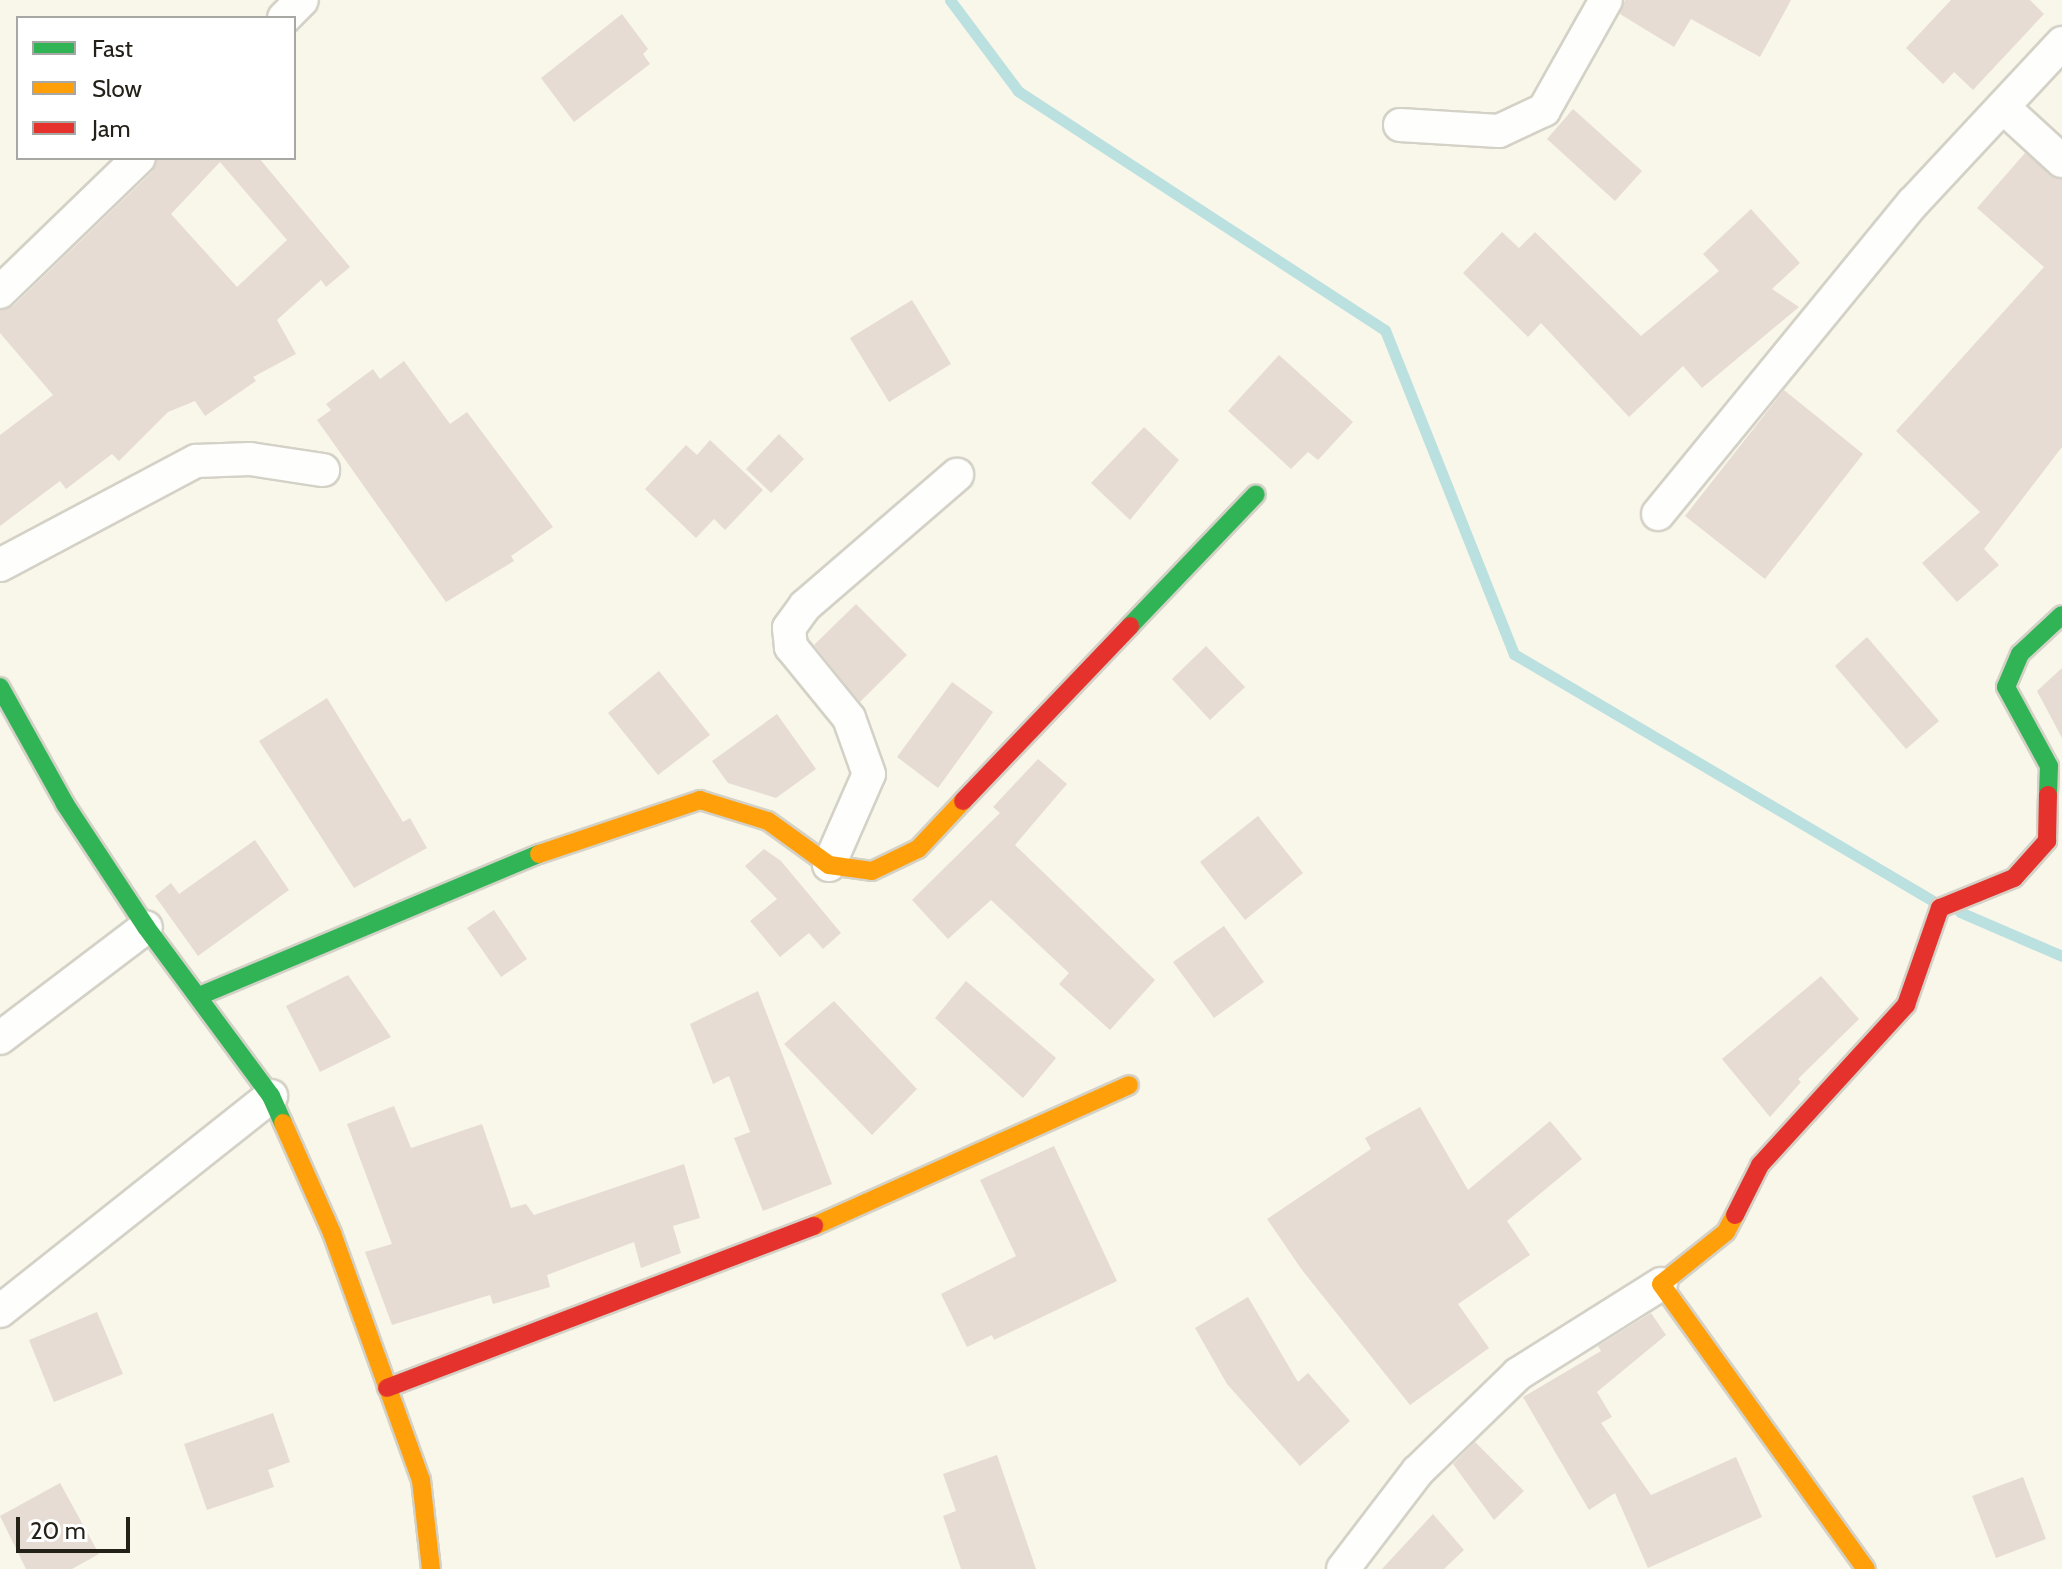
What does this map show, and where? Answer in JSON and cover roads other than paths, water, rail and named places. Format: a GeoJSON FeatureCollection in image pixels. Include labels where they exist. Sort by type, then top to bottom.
{"type":"FeatureCollection","features":[{"type":"Feature","properties":{"kind":"street"},"geometry":{"type":"LineString","coordinates":[[286,16],[302,0]]}},
{"type":"Feature","properties":{"kind":"street"},"geometry":{"type":"LineString","coordinates":[[1400,125],[1499,131],[1544,110],[1606,0]]}},
{"type":"Feature","properties":{"kind":"street"},"geometry":{"type":"LineString","coordinates":[[1658,514],[1913,203],[2062,43]]}},
{"type":"Feature","properties":{"kind":"street"},"geometry":{"type":"LineString","coordinates":[[2003,107],[2062,161]]}},
{"type":"Feature","properties":{"kind":"street"},"geometry":{"type":"LineString","coordinates":[[0,292],[137,160]]}},
{"type":"Feature","properties":{"kind":"street"},"geometry":{"type":"LineString","coordinates":[[0,565],[196,461],[250,459],[323,470]]}},
{"type":"Feature","properties":{"kind":"street"},"geometry":{"type":"LineString","coordinates":[[829,865],[869,774],[849,718],[791,647],[789,628],[805,606],[957,475]]}},
{"type":"Feature","properties":{"kind":"street"},"geometry":{"type":"LineString","coordinates":[[199,996],[529,857],[700,800],[768,821],[829,865],[872,871],[918,849],[1256,494]]}},
{"type":"Feature","properties":{"kind":"street"},"geometry":{"type":"LineString","coordinates":[[1343,1569],[1418,1471],[1518,1374],[1661,1284],[1726,1232],[1760,1165],[1906,1005],[1940,908],[2014,878],[2047,841],[2049,766],[2006,687],[2020,654],[2062,615]]}},
{"type":"Feature","properties":{"kind":"street"},"geometry":{"type":"LineString","coordinates":[[0,687],[65,804],[146,927],[271,1096],[332,1233],[421,1480],[431,1569]]}},
{"type":"Feature","properties":{"kind":"street"},"geometry":{"type":"LineString","coordinates":[[0,1038],[146,927]]}},
{"type":"Feature","properties":{"kind":"street"},"geometry":{"type":"LineString","coordinates":[[387,1388],[761,1250],[1129,1085]]}},
{"type":"Feature","properties":{"kind":"street"},"geometry":{"type":"LineString","coordinates":[[0,1311],[271,1096]]}},
{"type":"Feature","properties":{"kind":"street"},"geometry":{"type":"LineString","coordinates":[[1661,1284],[1773,1446],[1866,1569]]}},
{"type":"Feature","properties":{"kind":"waterway"},"geometry":{"type":"LineString","coordinates":[[950,0],[1018,91],[1385,330],[1514,654],[1933,901]]}},
{"type":"Feature","properties":{"kind":"waterway"},"geometry":{"type":"LineString","coordinates":[[1960,912],[2062,956]]}}]}
